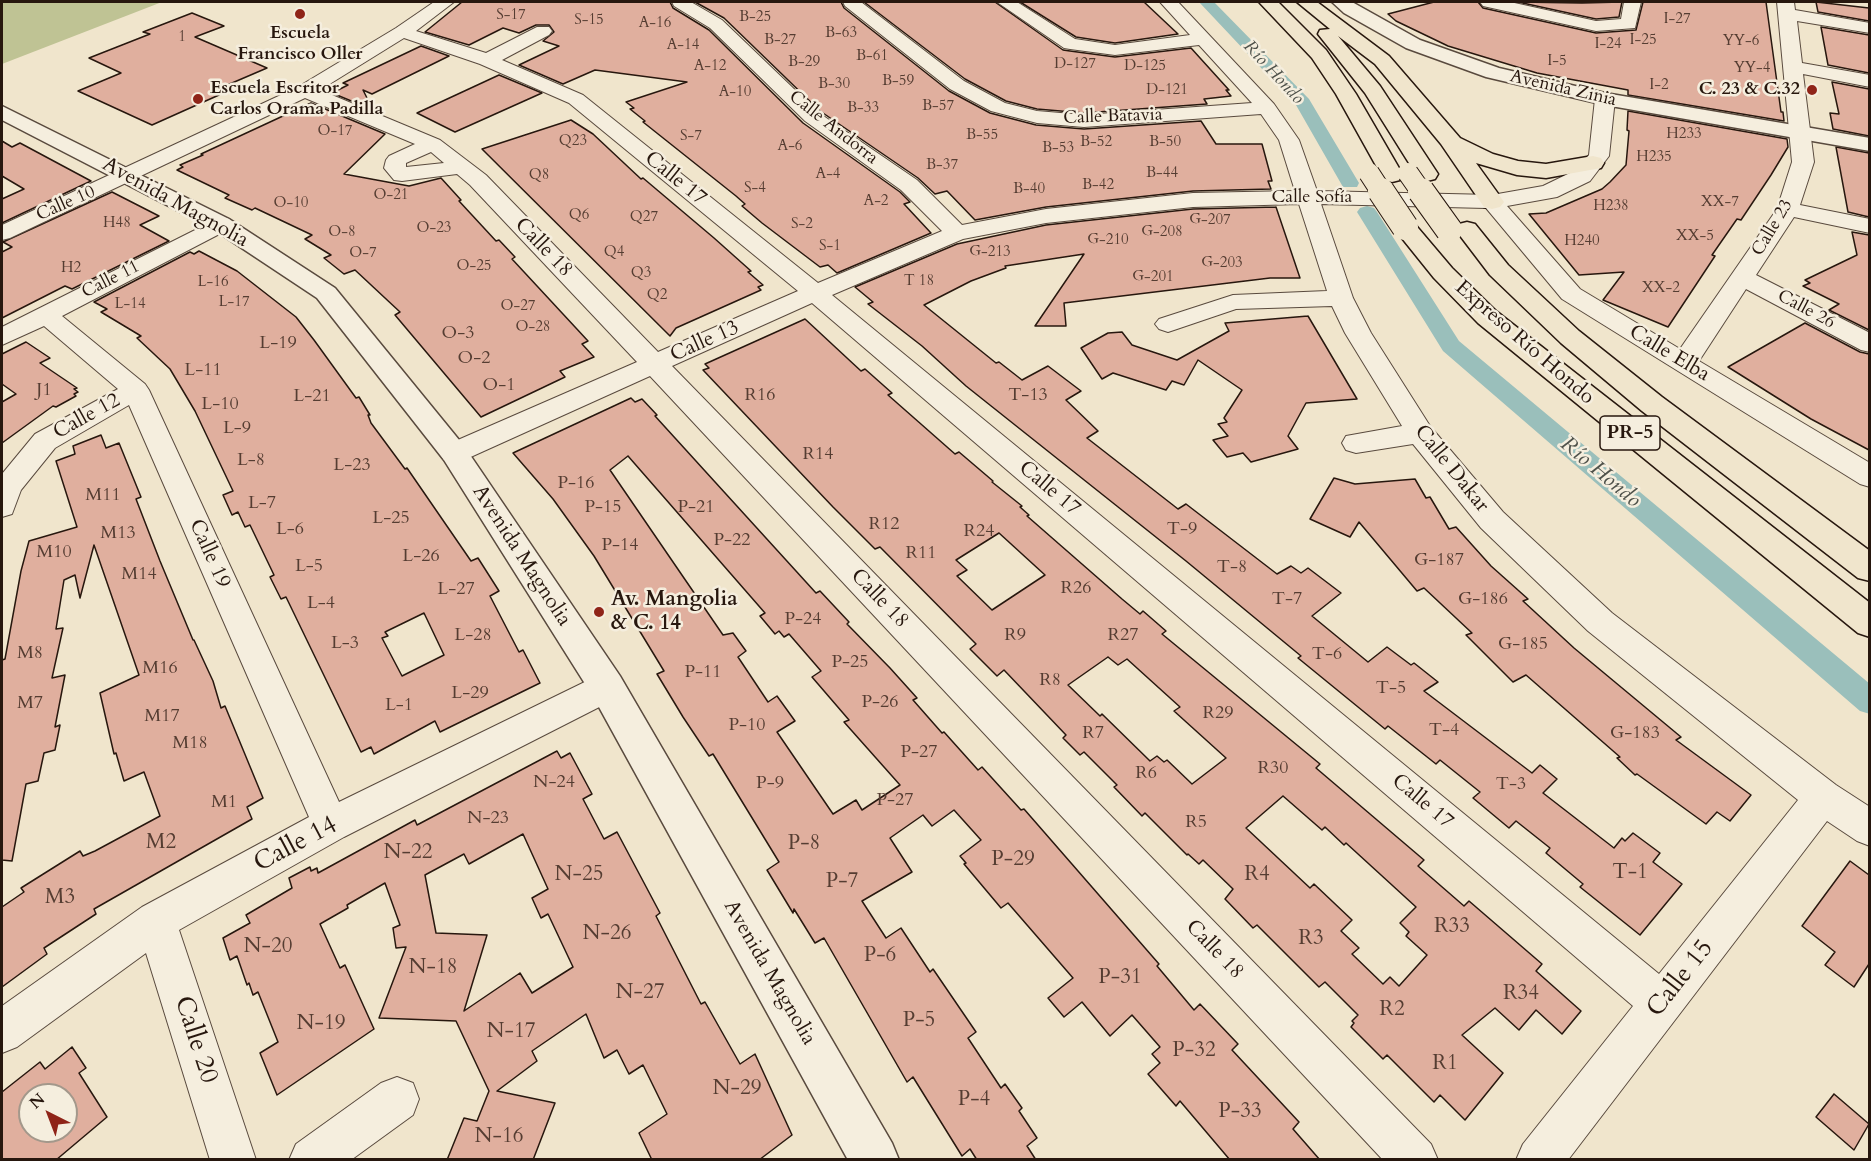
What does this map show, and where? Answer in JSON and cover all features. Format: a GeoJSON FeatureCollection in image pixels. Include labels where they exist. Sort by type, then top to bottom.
{"type":"FeatureCollection","features":[{"type":"Feature","properties":{"kind":"highway"},"geometry":{"type":"LineString","coordinates":[[1246,2],[1275,30],[1303,65]]}},
{"type":"Feature","properties":{"kind":"highway"},"geometry":{"type":"LineString","coordinates":[[1268,2],[1319,54],[1352,103],[1409,174]]}},
{"type":"Feature","properties":{"kind":"highway"},"geometry":{"type":"LineString","coordinates":[[1280,2],[1323,45],[1355,87],[1409,174],[1438,229]]}},
{"type":"Feature","properties":{"kind":"highway","name":"Expreso Río Hondo"},"geometry":{"type":"LineString","coordinates":[[1290,2],[1320,28],[1354,65],[1373,90],[1409,174],[1438,229],[1443,273],[1487,316],[1869,623]]}},
{"type":"Feature","properties":{"kind":"highway"},"geometry":{"type":"LineString","coordinates":[[1306,2],[1382,60],[1452,143],[1492,202]]}},
{"type":"Feature","properties":{"kind":"highway","name":"Expreso Río Hondo"},"geometry":{"type":"LineString","coordinates":[[1344,129],[1369,173],[1481,265],[1512,294],[1557,326],[1652,404],[1869,569]]}},
{"type":"Feature","properties":{"kind":"highway"},"geometry":{"type":"LineString","coordinates":[[1452,143],[1485,159],[1517,168],[1546,171],[1593,163]]}},
{"type":"Feature","properties":{"kind":"street","name":"Calle 10"},"geometry":{"type":"LineString","coordinates":[[2,233],[305,91],[402,32],[445,2]]}},
{"type":"Feature","properties":{"kind":"street","name":"Calle Andorra"},"geometry":{"type":"LineString","coordinates":[[680,2],[716,24],[812,117],[909,185],[957,233]]}},
{"type":"Feature","properties":{"kind":"street","name":"Calle Batavia"},"geometry":{"type":"LineString","coordinates":[[851,2],[957,86],[998,107],[1027,115],[1084,121],[1267,108]]}},
{"type":"Feature","properties":{"kind":"street"},"geometry":{"type":"LineString","coordinates":[[1006,2],[1070,44],[1115,50],[1204,39]]}},
{"type":"Feature","properties":{"kind":"street","name":"Calle Dakar"},"geometry":{"type":"LineString","coordinates":[[1169,2],[1267,108],[1288,140],[1341,298],[1358,333],[1420,433],[1492,520],[1600,622],[1823,797],[1869,829]]}},
{"type":"Feature","properties":{"kind":"street","name":"Avenida Zinia"},"geometry":{"type":"LineString","coordinates":[[1341,2],[1413,44],[1493,74],[1605,99],[1869,145]]}},
{"type":"Feature","properties":{"kind":"street"},"geometry":{"type":"LineString","coordinates":[[1489,2],[1596,26],[1629,24],[1632,2]]}},
{"type":"Feature","properties":{"kind":"street"},"geometry":{"type":"LineString","coordinates":[[1787,8],[1869,28]]}},
{"type":"Feature","properties":{"kind":"street","name":"Calle 23"},"geometry":{"type":"LineString","coordinates":[[1684,363],[1788,209],[1803,162],[1787,8]]}},
{"type":"Feature","properties":{"kind":"street"},"geometry":{"type":"LineString","coordinates":[[487,60],[543,31]]}},
{"type":"Feature","properties":{"kind":"street","name":"Calle 17"},"geometry":{"type":"LineString","coordinates":[[402,32],[585,95],[815,293],[1662,1003]]}},
{"type":"Feature","properties":{"kind":"street"},"geometry":{"type":"LineString","coordinates":[[1795,68],[1869,81]]}},
{"type":"Feature","properties":{"kind":"street","name":"Calle 18"},"geometry":{"type":"LineString","coordinates":[[305,91],[433,144],[478,180],[1415,1160]]}},
{"type":"Feature","properties":{"kind":"street"},"geometry":{"type":"LineString","coordinates":[[1593,163],[1599,156],[1605,99]]}},
{"type":"Feature","properties":{"kind":"street","name":"Avenida Magnolia"},"geometry":{"type":"LineString","coordinates":[[2,112],[221,224],[326,293],[454,453],[607,687],[875,1160]]}},
{"type":"Feature","properties":{"kind":"street"},"geometry":{"type":"LineString","coordinates":[[433,144],[396,160],[395,168],[402,175],[462,167]]}},
{"type":"Feature","properties":{"kind":"street","name":"Calle Sofía"},"geometry":{"type":"LineString","coordinates":[[957,233],[1046,216],[1193,200],[1308,197],[1492,202],[1549,192],[1581,176],[1593,163]]}},
{"type":"Feature","properties":{"kind":"street","name":"Calle Elba"},"geometry":{"type":"LineString","coordinates":[[1492,202],[1571,294],[1869,477]]}},
{"type":"Feature","properties":{"kind":"street"},"geometry":{"type":"LineString","coordinates":[[1788,209],[1869,225]]}},
{"type":"Feature","properties":{"kind":"street","name":"Calle 11"},"geometry":{"type":"LineString","coordinates":[[2,337],[221,224]]}},
{"type":"Feature","properties":{"kind":"street","name":"Calle 13"},"geometry":{"type":"LineString","coordinates":[[454,453],[815,293],[957,233]]}},
{"type":"Feature","properties":{"kind":"street","name":"Calle 26"},"geometry":{"type":"LineString","coordinates":[[1742,277],[1869,344]]}},
{"type":"Feature","properties":{"kind":"street"},"geometry":{"type":"LineString","coordinates":[[1168,324],[1233,302],[1341,298]]}},
{"type":"Feature","properties":{"kind":"street","name":"Calle 19"},"geometry":{"type":"LineString","coordinates":[[45,314],[136,390],[331,825]]}},
{"type":"Feature","properties":{"kind":"street","name":"Calle 12"},"geometry":{"type":"LineString","coordinates":[[2,506],[7,487],[45,441],[136,390]]}},
{"type":"Feature","properties":{"kind":"street"},"geometry":{"type":"LineString","coordinates":[[1356,443],[1420,433]]}},
{"type":"Feature","properties":{"kind":"street","name":"Calle 14"},"geometry":{"type":"LineString","coordinates":[[2,1032],[156,921],[331,825],[607,687]]}},
{"type":"Feature","properties":{"kind":"street","name":"Calle 15"},"geometry":{"type":"LineString","coordinates":[[1539,1160],[1823,797]]}},
{"type":"Feature","properties":{"kind":"street","name":"Calle 20"},"geometry":{"type":"LineString","coordinates":[[156,921],[233,1160]]}},
{"type":"Feature","properties":{"kind":"street"},"geometry":{"type":"LineString","coordinates":[[312,1160],[397,1099]]}},
{"type":"Feature","properties":{"kind":"green space"},"geometry":{"type":"Polygon","coordinates":[[[2,2],[162,2],[2,64],[2,2]]]}},
{"type":"Feature","properties":{"kind":"building"},"geometry":{"type":"Polygon","coordinates":[[[462,2],[670,2],[673,8],[709,30],[803,123],[900,192],[910,202],[904,204],[931,233],[837,273],[828,265],[820,267],[762,223],[742,206],[745,204],[736,196],[643,122],[645,121],[630,109],[634,108],[626,102],[687,82],[595,70],[563,84],[519,65],[559,46],[543,41],[554,32],[549,25],[536,25],[519,33],[503,28],[469,45],[425,32],[462,2]]]}},
{"type":"Feature","properties":{"kind":"building"},"geometry":{"type":"Polygon","coordinates":[[[695,2],[841,2],[844,8],[949,91],[990,113],[1036,125],[1084,129],[1201,121],[1216,144],[1262,144],[1272,181],[1268,181],[1271,189],[1193,191],[1046,207],[975,220],[947,191],[935,194],[918,178],[820,111],[724,18],[695,2]]]}},
{"type":"Feature","properties":{"kind":"building"},"geometry":{"type":"Polygon","coordinates":[[[864,2],[995,2],[1063,50],[1070,51],[1115,57],[1191,48],[1229,90],[1226,90],[1231,96],[1204,99],[1207,104],[1084,113],[1037,109],[1006,101],[965,79],[864,2]]]}},
{"type":"Feature","properties":{"kind":"building"},"geometry":{"type":"Polygon","coordinates":[[[1020,2],[1144,2],[1178,34],[1115,43],[1076,37],[1020,2]]]}},
{"type":"Feature","properties":{"kind":"building"},"geometry":{"type":"Polygon","coordinates":[[[1434,2],[1478,2],[1483,8],[1596,33],[1636,30],[1643,2],[1766,2],[1784,121],[1628,95],[1628,90],[1537,73],[1448,46],[1396,21],[1388,14],[1434,2]]]}},
{"type":"Feature","properties":{"kind":"building"},"geometry":{"type":"Polygon","coordinates":[[[1518,2],[1622,2],[1619,17],[1596,19],[1518,2]]]}},
{"type":"Feature","properties":{"kind":"building"},"geometry":{"type":"Polygon","coordinates":[[[1816,2],[1869,8],[1869,21],[1818,12],[1816,2]]]}},
{"type":"Feature","properties":{"kind":"building"},"geometry":{"type":"Polygon","coordinates":[[[192,13],[224,26],[195,37],[267,68],[211,92],[219,95],[152,125],[78,91],[121,73],[89,58],[150,34],[143,32],[192,13]]]}},
{"type":"Feature","properties":{"kind":"building"},"geometry":{"type":"Polygon","coordinates":[[[1821,27],[1869,35],[1869,73],[1828,65],[1821,27]]]}},
{"type":"Feature","properties":{"kind":"building"},"geometry":{"type":"Polygon","coordinates":[[[421,46],[449,56],[372,94],[363,90],[373,110],[332,93],[348,85],[343,83],[421,46]]]}},
{"type":"Feature","properties":{"kind":"building"},"geometry":{"type":"Polygon","coordinates":[[[499,75],[542,93],[455,132],[417,113],[499,75]]]}},
{"type":"Feature","properties":{"kind":"building"},"geometry":{"type":"Polygon","coordinates":[[[1832,82],[1869,89],[1869,136],[1833,129],[1830,113],[1839,114],[1832,82]]]}},
{"type":"Feature","properties":{"kind":"building"},"geometry":{"type":"Polygon","coordinates":[[[311,103],[385,134],[344,174],[409,186],[441,178],[496,241],[499,240],[515,257],[512,259],[588,341],[582,344],[594,357],[560,371],[565,377],[481,417],[395,315],[400,312],[355,270],[344,274],[324,258],[331,255],[305,239],[312,235],[255,208],[252,210],[225,198],[229,195],[177,170],[183,167],[180,165],[203,155],[201,154],[311,103]]]}},
{"type":"Feature","properties":{"kind":"building"},"geometry":{"type":"Polygon","coordinates":[[[1628,111],[1787,139],[1788,147],[1771,175],[1741,220],[1737,219],[1712,255],[1715,256],[1668,327],[1603,300],[1624,272],[1579,275],[1529,214],[1546,213],[1602,189],[1610,182],[1626,165],[1628,111]]]}},
{"type":"Feature","properties":{"kind":"building"},"geometry":{"type":"Polygon","coordinates":[[[571,120],[593,134],[641,179],[643,178],[751,271],[748,272],[763,285],[758,287],[761,290],[676,328],[670,336],[482,149],[571,120]]]}},
{"type":"Feature","properties":{"kind":"building"},"geometry":{"type":"Polygon","coordinates":[[[2,141],[12,147],[20,143],[91,181],[2,223],[2,199],[24,189],[2,176],[2,141]]]}},
{"type":"Feature","properties":{"kind":"building"},"geometry":{"type":"Polygon","coordinates":[[[1836,147],[1869,153],[1869,217],[1848,212],[1836,147]]]}},
{"type":"Feature","properties":{"kind":"building"},"geometry":{"type":"Polygon","coordinates":[[[112,192],[159,216],[140,225],[169,241],[72,289],[65,286],[2,318],[2,252],[12,247],[3,242],[112,192]]]}},
{"type":"Feature","properties":{"kind":"building"},"geometry":{"type":"Polygon","coordinates":[[[1276,207],[1300,278],[1270,278],[1064,303],[1066,326],[1035,326],[1084,254],[1005,266],[1006,268],[971,281],[924,305],[996,363],[999,362],[1022,380],[1048,366],[1081,391],[1066,400],[1098,431],[1087,438],[1178,509],[1186,504],[1277,574],[1291,566],[1301,573],[1308,568],[1341,593],[1312,616],[1368,662],[1387,647],[1411,665],[1414,663],[1438,682],[1424,691],[1532,773],[1540,765],[1557,779],[1543,793],[1614,848],[1622,838],[1625,841],[1633,833],[1660,853],[1653,862],[1682,884],[1640,935],[1580,887],[1583,884],[1546,853],[1550,848],[1516,821],[1509,828],[1473,798],[1480,792],[1440,760],[1436,764],[1388,726],[1385,729],[1298,658],[1301,656],[1186,561],[966,386],[922,346],[868,304],[873,302],[855,287],[957,244],[1046,225],[1193,209],[1276,207]]]}},
{"type":"Feature","properties":{"kind":"building"},"geometry":{"type":"Polygon","coordinates":[[[1852,232],[1869,235],[1869,330],[1829,310],[1839,304],[1803,286],[1810,283],[1805,280],[1857,255],[1852,232]]]}},
{"type":"Feature","properties":{"kind":"building"},"geometry":{"type":"Polygon","coordinates":[[[199,251],[237,271],[296,317],[356,398],[359,397],[370,415],[368,415],[371,423],[405,469],[407,468],[471,561],[478,558],[499,591],[490,596],[519,652],[523,650],[540,683],[440,732],[435,721],[374,754],[371,747],[361,752],[286,597],[281,599],[270,577],[274,575],[250,525],[245,527],[238,512],[232,515],[223,495],[233,491],[195,411],[170,369],[137,338],[141,336],[101,312],[107,309],[94,302],[190,252],[194,254],[199,251]],[[424,613],[385,632],[388,636],[382,638],[402,676],[444,655],[424,613]]]}},
{"type":"Feature","properties":{"kind":"building"},"geometry":{"type":"Polygon","coordinates":[[[1308,316],[1357,399],[1306,403],[1288,436],[1298,449],[1251,462],[1243,453],[1227,457],[1213,440],[1228,436],[1218,424],[1227,422],[1224,418],[1242,390],[1198,360],[1184,385],[1172,381],[1166,390],[1113,373],[1102,379],[1081,348],[1108,333],[1122,332],[1132,345],[1177,360],[1229,331],[1225,323],[1308,316]]]}},
{"type":"Feature","properties":{"kind":"building"},"geometry":{"type":"Polygon","coordinates":[[[805,319],[861,371],[865,369],[892,393],[888,395],[955,454],[959,452],[1022,506],[1020,507],[1029,515],[1027,516],[1122,599],[1140,614],[1143,611],[1166,631],[1162,634],[1320,764],[1316,768],[1424,860],[1418,866],[1464,906],[1469,901],[1542,964],[1536,971],[1581,1011],[1562,1034],[1536,1010],[1519,1030],[1495,1008],[1462,1035],[1503,1073],[1465,1120],[1440,1095],[1434,1102],[1387,1055],[1383,1059],[1351,1027],[1354,1023],[1352,1021],[1358,1015],[1325,982],[1319,987],[1257,925],[1253,928],[1225,899],[1233,889],[1203,860],[1199,864],[1187,855],[1145,813],[1142,816],[1114,787],[1117,785],[1084,752],[1080,755],[1063,738],[1066,735],[1004,670],[997,676],[970,649],[976,644],[880,547],[875,549],[833,507],[703,370],[709,368],[705,364],[805,319]],[[999,533],[956,560],[967,570],[957,576],[992,610],[1045,575],[999,533]],[[1108,657],[1068,685],[1100,716],[1102,714],[1150,761],[1157,756],[1164,762],[1167,760],[1192,784],[1226,758],[1174,711],[1180,707],[1127,659],[1118,665],[1108,657]],[[1283,796],[1246,828],[1310,888],[1314,884],[1352,920],[1341,931],[1359,948],[1352,954],[1383,984],[1390,977],[1399,986],[1427,955],[1406,936],[1409,932],[1400,923],[1416,907],[1346,843],[1344,845],[1325,827],[1322,830],[1283,796]]]}},
{"type":"Feature","properties":{"kind":"building"},"geometry":{"type":"Polygon","coordinates":[[[1805,323],[1860,352],[1869,354],[1869,450],[1811,419],[1728,367],[1805,323]]]}},
{"type":"Feature","properties":{"kind":"building"},"geometry":{"type":"Polygon","coordinates":[[[26,342],[50,358],[40,363],[77,388],[74,389],[78,392],[74,394],[76,396],[56,407],[53,406],[2,443],[2,402],[16,394],[2,384],[2,354],[26,342]]]}},
{"type":"Feature","properties":{"kind":"building"},"geometry":{"type":"Polygon","coordinates":[[[631,398],[635,402],[642,399],[816,593],[820,591],[849,622],[847,624],[917,698],[913,700],[942,733],[944,732],[978,770],[982,767],[1021,810],[1024,809],[1159,964],[1157,966],[1194,1010],[1200,1004],[1238,1044],[1232,1050],[1299,1122],[1293,1129],[1320,1160],[1230,1160],[1180,1101],[1176,1106],[1148,1074],[1160,1063],[1152,1054],[1160,1047],[1132,1015],[1110,1036],[1082,1002],[1064,1017],[1048,998],[1073,978],[1008,903],[1001,908],[964,864],[966,863],[960,856],[981,840],[954,810],[932,826],[923,815],[890,838],[912,872],[862,901],[886,938],[901,928],[930,972],[933,969],[976,1032],[968,1038],[1001,1088],[1005,1084],[1022,1108],[1019,1111],[1037,1138],[1027,1146],[1036,1160],[977,1160],[970,1149],[962,1156],[913,1077],[907,1082],[824,938],[815,943],[794,909],[793,913],[767,870],[779,862],[713,754],[709,756],[657,674],[664,671],[594,556],[553,499],[513,453],[631,398]],[[628,456],[610,470],[723,635],[733,633],[746,651],[738,657],[768,702],[777,696],[795,721],[777,732],[833,814],[856,800],[862,810],[900,785],[844,722],[849,720],[812,677],[821,671],[789,634],[784,637],[779,631],[775,634],[760,616],[765,613],[628,456]]]}},
{"type":"Feature","properties":{"kind":"building"},"geometry":{"type":"Polygon","coordinates":[[[101,435],[106,448],[119,443],[141,497],[136,499],[160,561],[213,681],[221,708],[225,706],[263,798],[247,807],[252,819],[94,909],[96,914],[44,948],[47,954],[2,987],[2,907],[24,892],[21,888],[80,851],[83,856],[95,851],[160,816],[144,772],[124,781],[116,753],[114,754],[100,693],[139,675],[94,545],[80,598],[75,575],[64,580],[56,629],[63,628],[52,678],[65,675],[55,727],[60,725],[55,750],[44,753],[38,781],[26,784],[12,861],[2,860],[2,660],[5,659],[21,571],[29,541],[77,527],[56,461],[75,454],[73,446],[101,435]]]}},
{"type":"Feature","properties":{"kind":"building"},"geometry":{"type":"Polygon","coordinates":[[[1334,478],[1355,484],[1415,479],[1426,498],[1430,497],[1449,529],[1456,527],[1491,566],[1528,599],[1523,601],[1574,648],[1681,737],[1676,740],[1751,795],[1730,821],[1717,812],[1706,824],[1637,774],[1635,775],[1617,758],[1620,757],[1526,675],[1513,682],[1466,635],[1472,633],[1424,588],[1417,591],[1359,522],[1350,537],[1310,519],[1334,478]]]}},
{"type":"Feature","properties":{"kind":"building"},"geometry":{"type":"Polygon","coordinates":[[[557,751],[561,758],[570,753],[592,794],[583,799],[604,839],[617,832],[660,913],[656,916],[701,1004],[705,1002],[740,1064],[755,1054],[792,1135],[759,1160],[652,1160],[639,1133],[667,1114],[643,1065],[629,1074],[617,1050],[604,1058],[586,1014],[532,1051],[537,1061],[497,1091],[555,1103],[533,1160],[447,1160],[464,1118],[477,1121],[489,1091],[456,1021],[379,1018],[406,947],[396,948],[393,928],[400,925],[385,883],[320,924],[340,968],[345,965],[374,1029],[277,1095],[260,1053],[278,1042],[258,992],[253,995],[249,983],[247,985],[237,956],[230,960],[223,938],[250,923],[246,915],[292,888],[289,878],[310,867],[311,871],[317,868],[318,873],[415,820],[417,825],[557,751]],[[523,834],[469,864],[464,854],[425,875],[436,933],[487,935],[464,1011],[520,973],[532,993],[573,967],[548,914],[541,918],[532,898],[548,889],[523,834]]]}},
{"type":"Feature","properties":{"kind":"building"},"geometry":{"type":"Polygon","coordinates":[[[1850,861],[1869,875],[1869,964],[1854,987],[1825,965],[1835,952],[1802,926],[1850,861]]]}},
{"type":"Feature","properties":{"kind":"building"},"geometry":{"type":"Polygon","coordinates":[[[72,1047],[86,1068],[79,1073],[107,1117],[78,1141],[78,1083],[18,1083],[18,1143],[76,1143],[56,1160],[2,1160],[2,1092],[40,1062],[45,1069],[72,1047]]]}},
{"type":"Feature","properties":{"kind":"building"},"geometry":{"type":"Polygon","coordinates":[[[1834,1094],[1869,1124],[1854,1150],[1816,1117],[1834,1094]]]}},
{"type":"Feature","properties":{"kind":"waterway","name":"Río Hondo"},"geometry":{"type":"LineString","coordinates":[[1206,2],[1303,103],[1350,183]]}},
{"type":"Feature","properties":{"kind":"waterway","name":"Río Hondo"},"geometry":{"type":"LineString","coordinates":[[1367,212],[1451,346],[1870,702]]}},
{"type":"Feature","properties":{"kind":"place","name":"Escuela Francisco Oller"},"geometry":{"type":"Point","coordinates":[300,14]}},
{"type":"Feature","properties":{"kind":"place","name":"C. 23 & C.32"},"geometry":{"type":"Point","coordinates":[1812,90]}},
{"type":"Feature","properties":{"kind":"place","name":"Escuela Escritor Carlos Orama Padilla"},"geometry":{"type":"Point","coordinates":[198,99]}},
{"type":"Feature","properties":{"kind":"place","name":"Av. Mangolia & C. 14"},"geometry":{"type":"Point","coordinates":[599,612]}}]}
